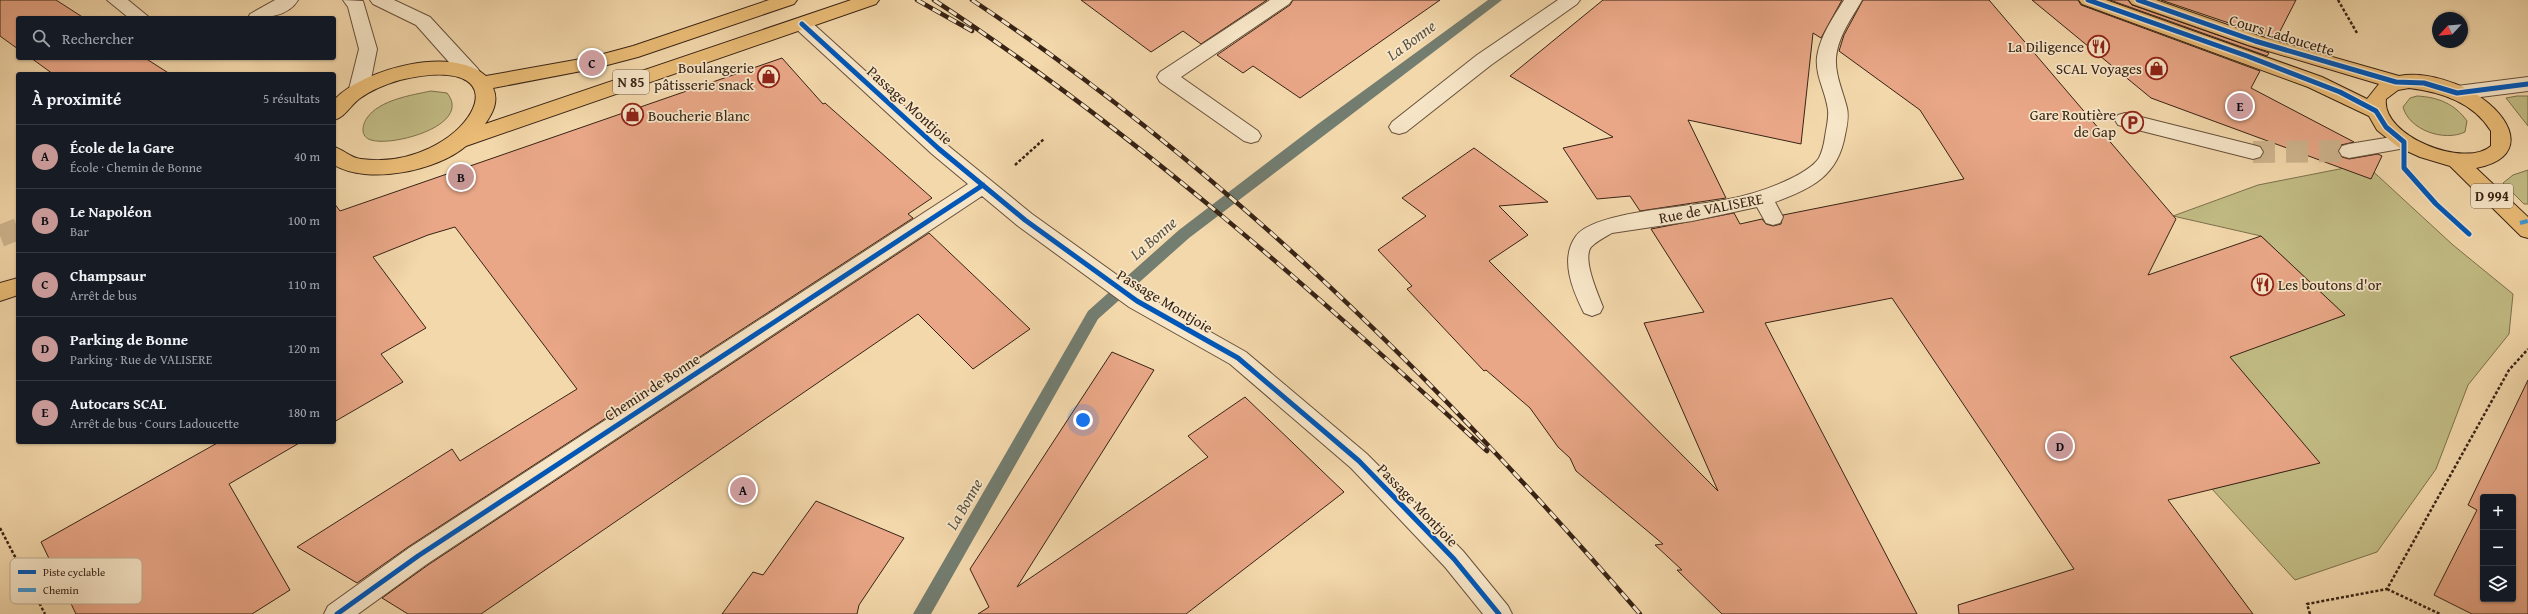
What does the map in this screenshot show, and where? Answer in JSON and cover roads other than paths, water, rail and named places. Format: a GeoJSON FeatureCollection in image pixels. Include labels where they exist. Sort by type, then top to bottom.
{"type":"FeatureCollection","features":[{"type":"Feature","properties":{"kind":"main road","name":"N 85"},"geometry":{"type":"LineString","coordinates":[[476,78],[592,63],[638,51],[788,0]]}},
{"type":"Feature","properties":{"kind":"main road","name":"N 85"},"geometry":{"type":"LineString","coordinates":[[461,140],[870,0]]}},
{"type":"Feature","properties":{"kind":"main road","name":"Cours Ladoucette"},"geometry":{"type":"LineString","coordinates":[[2088,0],[2315,82],[2376,111]]}},
{"type":"Feature","properties":{"kind":"main road","name":"Cours Ladoucette"},"geometry":{"type":"LineString","coordinates":[[2138,0],[2255,41],[2396,82]]}},
{"type":"Feature","properties":{"kind":"main road"},"geometry":{"type":"LineString","coordinates":[[336,111],[359,89],[409,71],[432,68],[450,69],[476,78],[486,94],[485,108],[479,121],[461,140],[445,150],[419,160],[387,167],[359,168],[336,175]]}},
{"type":"Feature","properties":{"kind":"main road"},"geometry":{"type":"LineString","coordinates":[[2396,82],[2424,82],[2457,93],[2478,104],[2493,118],[2502,133],[2502,146],[2494,156],[2489,158],[2478,161],[2456,161],[2430,154],[2404,142],[2386,126],[2376,111],[2375,98],[2382,88],[2396,82]]}},
{"type":"Feature","properties":{"kind":"main road"},"geometry":{"type":"LineString","coordinates":[[336,156],[342,162],[359,168]]}},
{"type":"Feature","properties":{"kind":"main road","name":"D 994"},"geometry":{"type":"LineString","coordinates":[[2456,161],[2528,230]]}},
{"type":"Feature","properties":{"kind":"main road"},"geometry":{"type":"LineString","coordinates":[[0,292],[16,287]]}},
{"type":"Feature","properties":{"kind":"street"},"geometry":{"type":"LineString","coordinates":[[116,0],[138,16]]}},
{"type":"Feature","properties":{"kind":"street"},"geometry":{"type":"LineString","coordinates":[[352,0],[357,5],[368,49],[359,89]]}},
{"type":"Feature","properties":{"kind":"street"},"geometry":{"type":"LineString","coordinates":[[379,0],[423,21],[476,78]]}},
{"type":"Feature","properties":{"kind":"street"},"geometry":{"type":"LineString","coordinates":[[1251,136],[1167,77],[1283,0]]}},
{"type":"Feature","properties":{"kind":"street"},"geometry":{"type":"LineString","coordinates":[[1399,127],[1484,60],[1571,0]]}},
{"type":"Feature","properties":{"kind":"street","name":"Rue de VALISERE"},"geometry":{"type":"LineString","coordinates":[[1592,307],[1577,259],[1580,244],[1591,233],[1608,226],[1769,208],[1826,163],[1833,143],[1838,114],[1825,62],[1828,45],[1853,0]]}},
{"type":"Feature","properties":{"kind":"street"},"geometry":{"type":"LineString","coordinates":[[260,16],[286,1]]}},
{"type":"Feature","properties":{"kind":"street","name":"Passage Montjoie"},"geometry":{"type":"LineString","coordinates":[[802,24],[939,148],[1025,220],[1137,301],[1238,358],[1359,461],[1454,559],[1499,614]]}},
{"type":"Feature","properties":{"kind":"street"},"geometry":{"type":"LineString","coordinates":[[2457,93],[2528,84]]}},
{"type":"Feature","properties":{"kind":"street"},"geometry":{"type":"LineString","coordinates":[[2125,120],[2253,152]]}},
{"type":"Feature","properties":{"kind":"street"},"geometry":{"type":"LineString","coordinates":[[2349,151],[2404,142]]}},
{"type":"Feature","properties":{"kind":"street","name":"Chemin de Bonne"},"geometry":{"type":"LineString","coordinates":[[337,614],[418,556],[983,185]]}},
{"type":"Feature","properties":{"kind":"waterway","name":"La Bonne"},"geometry":{"type":"LineString","coordinates":[[922,614],[1093,315],[1184,234],[1323,127],[1496,0]]}},
{"type":"Feature","properties":{"kind":"tunnel"},"geometry":{"type":"LineString","coordinates":[[2253,152],[2349,151]]}},
{"type":"Feature","properties":{"kind":"tunnel"},"geometry":{"type":"LineString","coordinates":[[0,236],[16,230]]}},
{"type":"Feature","properties":{"kind":"railway"},"geometry":{"type":"LineString","coordinates":[[917,0],[972,31]]}},
{"type":"Feature","properties":{"kind":"railway"},"geometry":{"type":"LineString","coordinates":[[934,0],[1079,102],[1220,214],[1355,331],[1487,451]]}},
{"type":"Feature","properties":{"kind":"railway"},"geometry":{"type":"LineString","coordinates":[[972,0],[1066,65],[1156,135],[1243,208],[1327,284],[1409,363],[1488,445],[1640,614]]}},
{"type":"Feature","properties":{"kind":"place","name":"La Diligence"},"geometry":{"type":"Point","coordinates":[2099,46]}},
{"type":"Feature","properties":{"kind":"place","name":"Champsaur"},"geometry":{"type":"Point","coordinates":[592,63]}},
{"type":"Feature","properties":{"kind":"place","name":"SCAL Voyages"},"geometry":{"type":"Point","coordinates":[2157,68]}},
{"type":"Feature","properties":{"kind":"place","name":"Boulangerie pâtisserie snack"},"geometry":{"type":"Point","coordinates":[769,76]}},
{"type":"Feature","properties":{"kind":"place","name":"Autocars SCAL"},"geometry":{"type":"Point","coordinates":[2240,106]}},
{"type":"Feature","properties":{"kind":"place","name":"Boucherie Blanc"},"geometry":{"type":"Point","coordinates":[633,115]}},
{"type":"Feature","properties":{"kind":"place","name":"Gare Routière de Gap"},"geometry":{"type":"Point","coordinates":[2132,123]}},
{"type":"Feature","properties":{"kind":"place","name":"Le Napoléon"},"geometry":{"type":"Point","coordinates":[461,177]}},
{"type":"Feature","properties":{"kind":"place","name":"Les boutons d'or"},"geometry":{"type":"Point","coordinates":[2262,284]}},
{"type":"Feature","properties":{"kind":"place","name":"Parking de Bonne"},"geometry":{"type":"Point","coordinates":[2060,446]}},
{"type":"Feature","properties":{"kind":"place","name":"École de la Gare"},"geometry":{"type":"Point","coordinates":[743,490]}}]}
